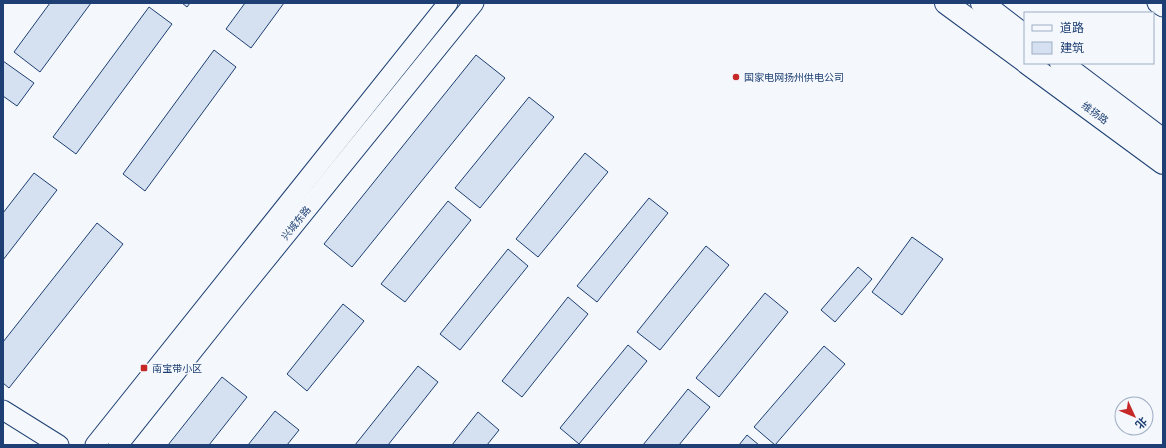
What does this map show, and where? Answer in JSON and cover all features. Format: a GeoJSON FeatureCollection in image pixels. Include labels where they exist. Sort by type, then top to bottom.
{"type":"FeatureCollection","features":[{"type":"Feature","properties":{"kind":"main road"},"geometry":{"type":"LineString","coordinates":[[946,3],[1024,60]]}},
{"type":"Feature","properties":{"kind":"main road"},"geometry":{"type":"LineString","coordinates":[[982,3],[1024,35]]}},
{"type":"Feature","properties":{"kind":"main road","name":"维扬路"},"geometry":{"type":"LineString","coordinates":[[1028,64],[1163,163]]}},
{"type":"Feature","properties":{"kind":"main road","name":"维扬路"},"geometry":{"type":"LineString","coordinates":[[1062,64],[1163,140]]}},
{"type":"Feature","properties":{"kind":"street","name":"兴城东路"},"geometry":{"type":"LineString","coordinates":[[95,445],[448,3]]}},
{"type":"Feature","properties":{"kind":"street","name":"兴城东路"},"geometry":{"type":"LineString","coordinates":[[118,445],[230,304],[474,3]]}},
{"type":"Feature","properties":{"kind":"street"},"geometry":{"type":"LineString","coordinates":[[1156,3],[1163,7]]}},
{"type":"Feature","properties":{"kind":"street"},"geometry":{"type":"LineString","coordinates":[[3,410],[59,445]]}},
{"type":"Feature","properties":{"kind":"building"},"geometry":{"type":"Polygon","coordinates":[[[50,3],[91,3],[40,72],[14,52],[50,3]]]}},
{"type":"Feature","properties":{"kind":"building"},"geometry":{"type":"Polygon","coordinates":[[[182,3],[190,3],[187,7],[182,3]]]}},
{"type":"Feature","properties":{"kind":"building"},"geometry":{"type":"Polygon","coordinates":[[[245,3],[284,3],[251,48],[226,29],[245,3]]]}},
{"type":"Feature","properties":{"kind":"building"},"geometry":{"type":"Polygon","coordinates":[[[149,7],[172,24],[76,154],[53,137],[149,7]]]}},
{"type":"Feature","properties":{"kind":"building"},"geometry":{"type":"Polygon","coordinates":[[[214,50],[236,67],[145,191],[123,174],[214,50]]]}},
{"type":"Feature","properties":{"kind":"building"},"geometry":{"type":"Polygon","coordinates":[[[476,55],[505,78],[352,267],[324,244],[476,55]]]}},
{"type":"Feature","properties":{"kind":"building"},"geometry":{"type":"Polygon","coordinates":[[[3,61],[34,83],[17,106],[3,96],[3,61]]]}},
{"type":"Feature","properties":{"kind":"building"},"geometry":{"type":"Polygon","coordinates":[[[529,97],[554,117],[480,208],[455,188],[529,97]]]}},
{"type":"Feature","properties":{"kind":"building"},"geometry":{"type":"Polygon","coordinates":[[[585,153],[608,172],[538,257],[516,239],[585,153]]]}},
{"type":"Feature","properties":{"kind":"building"},"geometry":{"type":"Polygon","coordinates":[[[34,173],[57,190],[3,260],[3,213],[34,173]]]}},
{"type":"Feature","properties":{"kind":"building"},"geometry":{"type":"Polygon","coordinates":[[[649,198],[668,213],[597,302],[577,286],[649,198]]]}},
{"type":"Feature","properties":{"kind":"building"},"geometry":{"type":"Polygon","coordinates":[[[448,201],[471,220],[405,302],[381,284],[448,201]]]}},
{"type":"Feature","properties":{"kind":"building"},"geometry":{"type":"Polygon","coordinates":[[[97,223],[123,244],[9,388],[3,383],[3,342],[97,223]]]}},
{"type":"Feature","properties":{"kind":"building"},"geometry":{"type":"Polygon","coordinates":[[[912,237],[943,259],[902,315],[872,292],[912,237]]]}},
{"type":"Feature","properties":{"kind":"building"},"geometry":{"type":"Polygon","coordinates":[[[706,246],[729,265],[660,350],[637,332],[706,246]]]}},
{"type":"Feature","properties":{"kind":"building"},"geometry":{"type":"Polygon","coordinates":[[[508,249],[528,266],[460,350],[440,334],[508,249]]]}},
{"type":"Feature","properties":{"kind":"building"},"geometry":{"type":"Polygon","coordinates":[[[858,267],[872,279],[835,322],[821,310],[858,267]]]}},
{"type":"Feature","properties":{"kind":"building"},"geometry":{"type":"Polygon","coordinates":[[[765,293],[788,312],[719,397],[696,378],[765,293]]]}},
{"type":"Feature","properties":{"kind":"building"},"geometry":{"type":"Polygon","coordinates":[[[568,297],[588,314],[522,397],[502,381],[568,297]]]}},
{"type":"Feature","properties":{"kind":"building"},"geometry":{"type":"Polygon","coordinates":[[[343,304],[364,321],[307,391],[287,374],[343,304]]]}},
{"type":"Feature","properties":{"kind":"building"},"geometry":{"type":"Polygon","coordinates":[[[628,345],[647,361],[579,444],[560,428],[628,345]]]}},
{"type":"Feature","properties":{"kind":"building"},"geometry":{"type":"Polygon","coordinates":[[[824,346],[845,364],[775,445],[754,427],[824,346]]]}},
{"type":"Feature","properties":{"kind":"building"},"geometry":{"type":"Polygon","coordinates":[[[418,366],[438,382],[388,445],[355,445],[418,366]]]}},
{"type":"Feature","properties":{"kind":"building"},"geometry":{"type":"Polygon","coordinates":[[[222,377],[247,397],[209,445],[168,445],[222,377]]]}},
{"type":"Feature","properties":{"kind":"building"},"geometry":{"type":"Polygon","coordinates":[[[688,389],[710,407],[679,445],[643,445],[688,389]]]}},
{"type":"Feature","properties":{"kind":"building"},"geometry":{"type":"Polygon","coordinates":[[[275,411],[299,430],[287,445],[248,445],[275,411]]]}},
{"type":"Feature","properties":{"kind":"building"},"geometry":{"type":"Polygon","coordinates":[[[478,412],[499,430],[487,445],[452,445],[478,412]]]}},
{"type":"Feature","properties":{"kind":"building"},"geometry":{"type":"Polygon","coordinates":[[[747,435],[759,445],[739,445],[747,435]]]}},
{"type":"Feature","properties":{"kind":"place","name":"国家电网扬州供电公司"},"geometry":{"type":"Point","coordinates":[736,77]}},
{"type":"Feature","properties":{"kind":"place","name":"南宝带小区"},"geometry":{"type":"Point","coordinates":[144,368]}}]}
